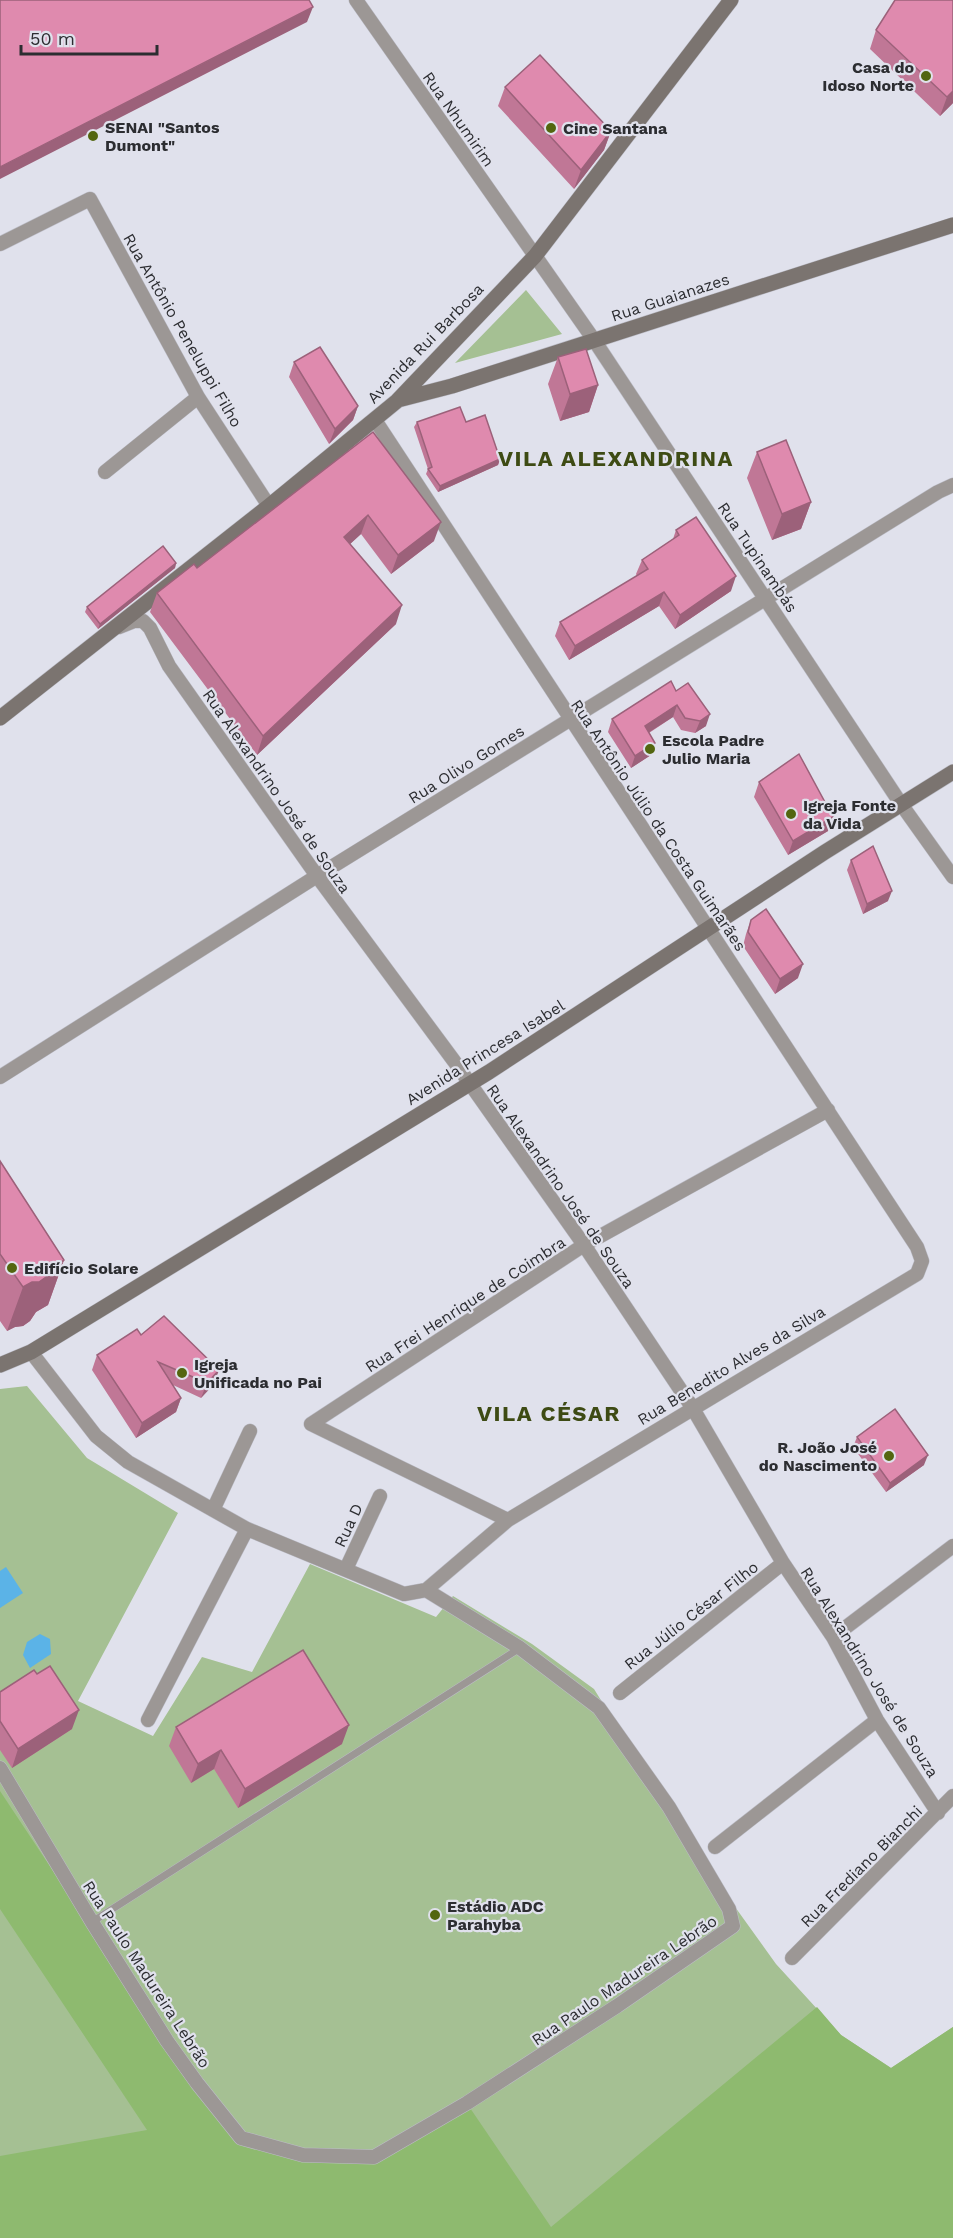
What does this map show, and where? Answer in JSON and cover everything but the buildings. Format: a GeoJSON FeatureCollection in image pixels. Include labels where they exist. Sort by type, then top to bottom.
{"type":"FeatureCollection","features":[{"type":"Feature","properties":{"kind":"main road","name":"Avenida Rui Barbosa"},"geometry":{"type":"LineString","coordinates":[[0,718],[269,506],[397,401],[535,256],[731,0]]}},
{"type":"Feature","properties":{"kind":"main road","name":"Rua Guaianazes"},"geometry":{"type":"LineString","coordinates":[[397,401],[452,386],[953,225]]}},
{"type":"Feature","properties":{"kind":"main road","name":"Avenida Princesa Isabel"},"geometry":{"type":"LineString","coordinates":[[0,1365],[31,1352],[469,1083],[953,772]]}},
{"type":"Feature","properties":{"kind":"street","name":"Rua Nhumirim"},"geometry":{"type":"LineString","coordinates":[[356,0],[535,256]]}},
{"type":"Feature","properties":{"kind":"street","name":"Rua Antônio Peneluppi Filho"},"geometry":{"type":"LineString","coordinates":[[0,244],[90,199],[198,397],[269,506]]}},
{"type":"Feature","properties":{"kind":"street","name":"Rua Tupinambás"},"geometry":{"type":"LineString","coordinates":[[535,256],[594,340],[902,804],[953,877]]}},
{"type":"Feature","properties":{"kind":"street"},"geometry":{"type":"LineString","coordinates":[[105,472],[198,397]]}},
{"type":"Feature","properties":{"kind":"street","name":"Rua Antônio Júlio da Costa Guimarães"},"geometry":{"type":"LineString","coordinates":[[375,420],[917,1247]]}},
{"type":"Feature","properties":{"kind":"street","name":"Rua Olivo Gomes"},"geometry":{"type":"LineString","coordinates":[[0,1077],[569,719],[928,498],[953,485]]}},
{"type":"Feature","properties":{"kind":"street","name":"Rua Alexandrino José de Souza"},"geometry":{"type":"LineString","coordinates":[[115,628],[134,621],[143,621],[150,628],[169,666],[317,876],[584,1245],[692,1407],[783,1563],[833,1637],[877,1720],[938,1813]]}},
{"type":"Feature","properties":{"kind":"street","name":"Rua Frei Henrique de Coimbra"},"geometry":{"type":"LineString","coordinates":[[508,1520],[311,1424],[584,1245],[828,1110]]}},
{"type":"Feature","properties":{"kind":"street","name":"Rua Benedito Alves da Silva"},"geometry":{"type":"LineString","coordinates":[[426,1590],[508,1520],[692,1407],[917,1274],[922,1261],[917,1247]]}},
{"type":"Feature","properties":{"kind":"street"},"geometry":{"type":"LineString","coordinates":[[31,1352],[96,1436],[128,1461],[247,1529],[404,1594],[426,1590]]}},
{"type":"Feature","properties":{"kind":"street"},"geometry":{"type":"LineString","coordinates":[[213,1510],[250,1431]]}},
{"type":"Feature","properties":{"kind":"street","name":"Rua D"},"geometry":{"type":"LineString","coordinates":[[346,1569],[380,1496]]}},
{"type":"Feature","properties":{"kind":"street"},"geometry":{"type":"LineString","coordinates":[[148,1720],[247,1529]]}},
{"type":"Feature","properties":{"kind":"street"},"geometry":{"type":"LineString","coordinates":[[833,1637],[953,1546]]}},
{"type":"Feature","properties":{"kind":"street","name":"Rua Júlio César Filho"},"geometry":{"type":"LineString","coordinates":[[620,1693],[783,1563]]}},
{"type":"Feature","properties":{"kind":"street","name":"Rua Paulo Madureira Lebrão"},"geometry":{"type":"LineString","coordinates":[[0,1768],[92,1922],[167,2041],[241,2138],[303,2155],[374,2157],[467,2103],[617,2006],[733,1926],[729,1909],[669,1807],[599,1708],[520,1648],[426,1590]]}},
{"type":"Feature","properties":{"kind":"street"},"geometry":{"type":"LineString","coordinates":[[715,1847],[877,1720]]}},
{"type":"Feature","properties":{"kind":"street","name":"Rua Frediano Bianchi"},"geometry":{"type":"LineString","coordinates":[[792,1958],[953,1796]]}},
{"type":"Feature","properties":{"kind":"lane"},"geometry":{"type":"LineString","coordinates":[[92,1922],[520,1648]]}},
{"type":"Feature","properties":{"kind":"green space"},"geometry":{"type":"Polygon","coordinates":[[[526,290],[562,334],[455,363],[526,290]]]}},
{"type":"Feature","properties":{"kind":"green space"},"geometry":{"type":"Polygon","coordinates":[[[27,1386],[87,1458],[178,1513],[78,1701],[153,1736],[202,1657],[252,1672],[310,1564],[436,1617],[453,1596],[532,1644],[594,1689],[697,1854],[776,1964],[841,2035],[891,2068],[953,2027],[953,2238],[0,2238],[0,1389],[27,1386]]]}},
{"type":"Feature","properties":{"kind":"green space"},"geometry":{"type":"Polygon","coordinates":[[[0,1791],[167,2043],[242,2139],[375,2160],[468,2105],[551,2227],[817,2007],[841,2035],[891,2068],[953,2027],[953,2238],[0,2238],[0,2156],[147,2130],[0,1909],[0,1791]]]}},
{"type":"Feature","properties":{"kind":"water"},"geometry":{"type":"Polygon","coordinates":[[[6,1567],[23,1593],[0,1608],[0,1571],[6,1567]]]}},
{"type":"Feature","properties":{"kind":"water"},"geometry":{"type":"Polygon","coordinates":[[[40,1634],[50,1639],[51,1654],[30,1668],[23,1655],[27,1642],[40,1634]]]}},
{"type":"Feature","properties":{"kind":"place","name":"Casa do Idoso Norte"},"geometry":{"type":"Point","coordinates":[926,76]}},
{"type":"Feature","properties":{"kind":"place","name":"Cine Santana"},"geometry":{"type":"Point","coordinates":[551,128]}},
{"type":"Feature","properties":{"kind":"place","name":"SENAI \"Santos Dumont\""},"geometry":{"type":"Point","coordinates":[93,136]}},
{"type":"Feature","properties":{"kind":"place","name":"Escola Padre Julio Maria"},"geometry":{"type":"Point","coordinates":[650,749]}},
{"type":"Feature","properties":{"kind":"place","name":"Igreja Fonte da Vida"},"geometry":{"type":"Point","coordinates":[791,814]}},
{"type":"Feature","properties":{"kind":"place","name":"Edifício Solare"},"geometry":{"type":"Point","coordinates":[12,1268]}},
{"type":"Feature","properties":{"kind":"place","name":"Igreja Unificada no Pai"},"geometry":{"type":"Point","coordinates":[182,1373]}},
{"type":"Feature","properties":{"kind":"place","name":"R. João José do Nascimento"},"geometry":{"type":"Point","coordinates":[889,1456]}},
{"type":"Feature","properties":{"kind":"place","name":"Estádio ADC Parahyba"},"geometry":{"type":"Point","coordinates":[435,1915]}},
{"type":"Feature","properties":{"kind":"district","name":"VILA ALEXANDRINA"},"geometry":{"type":"Point","coordinates":[616,458]}},
{"type":"Feature","properties":{"kind":"district","name":"VILA CÉSAR"},"geometry":{"type":"Point","coordinates":[549,1413]}}]}
